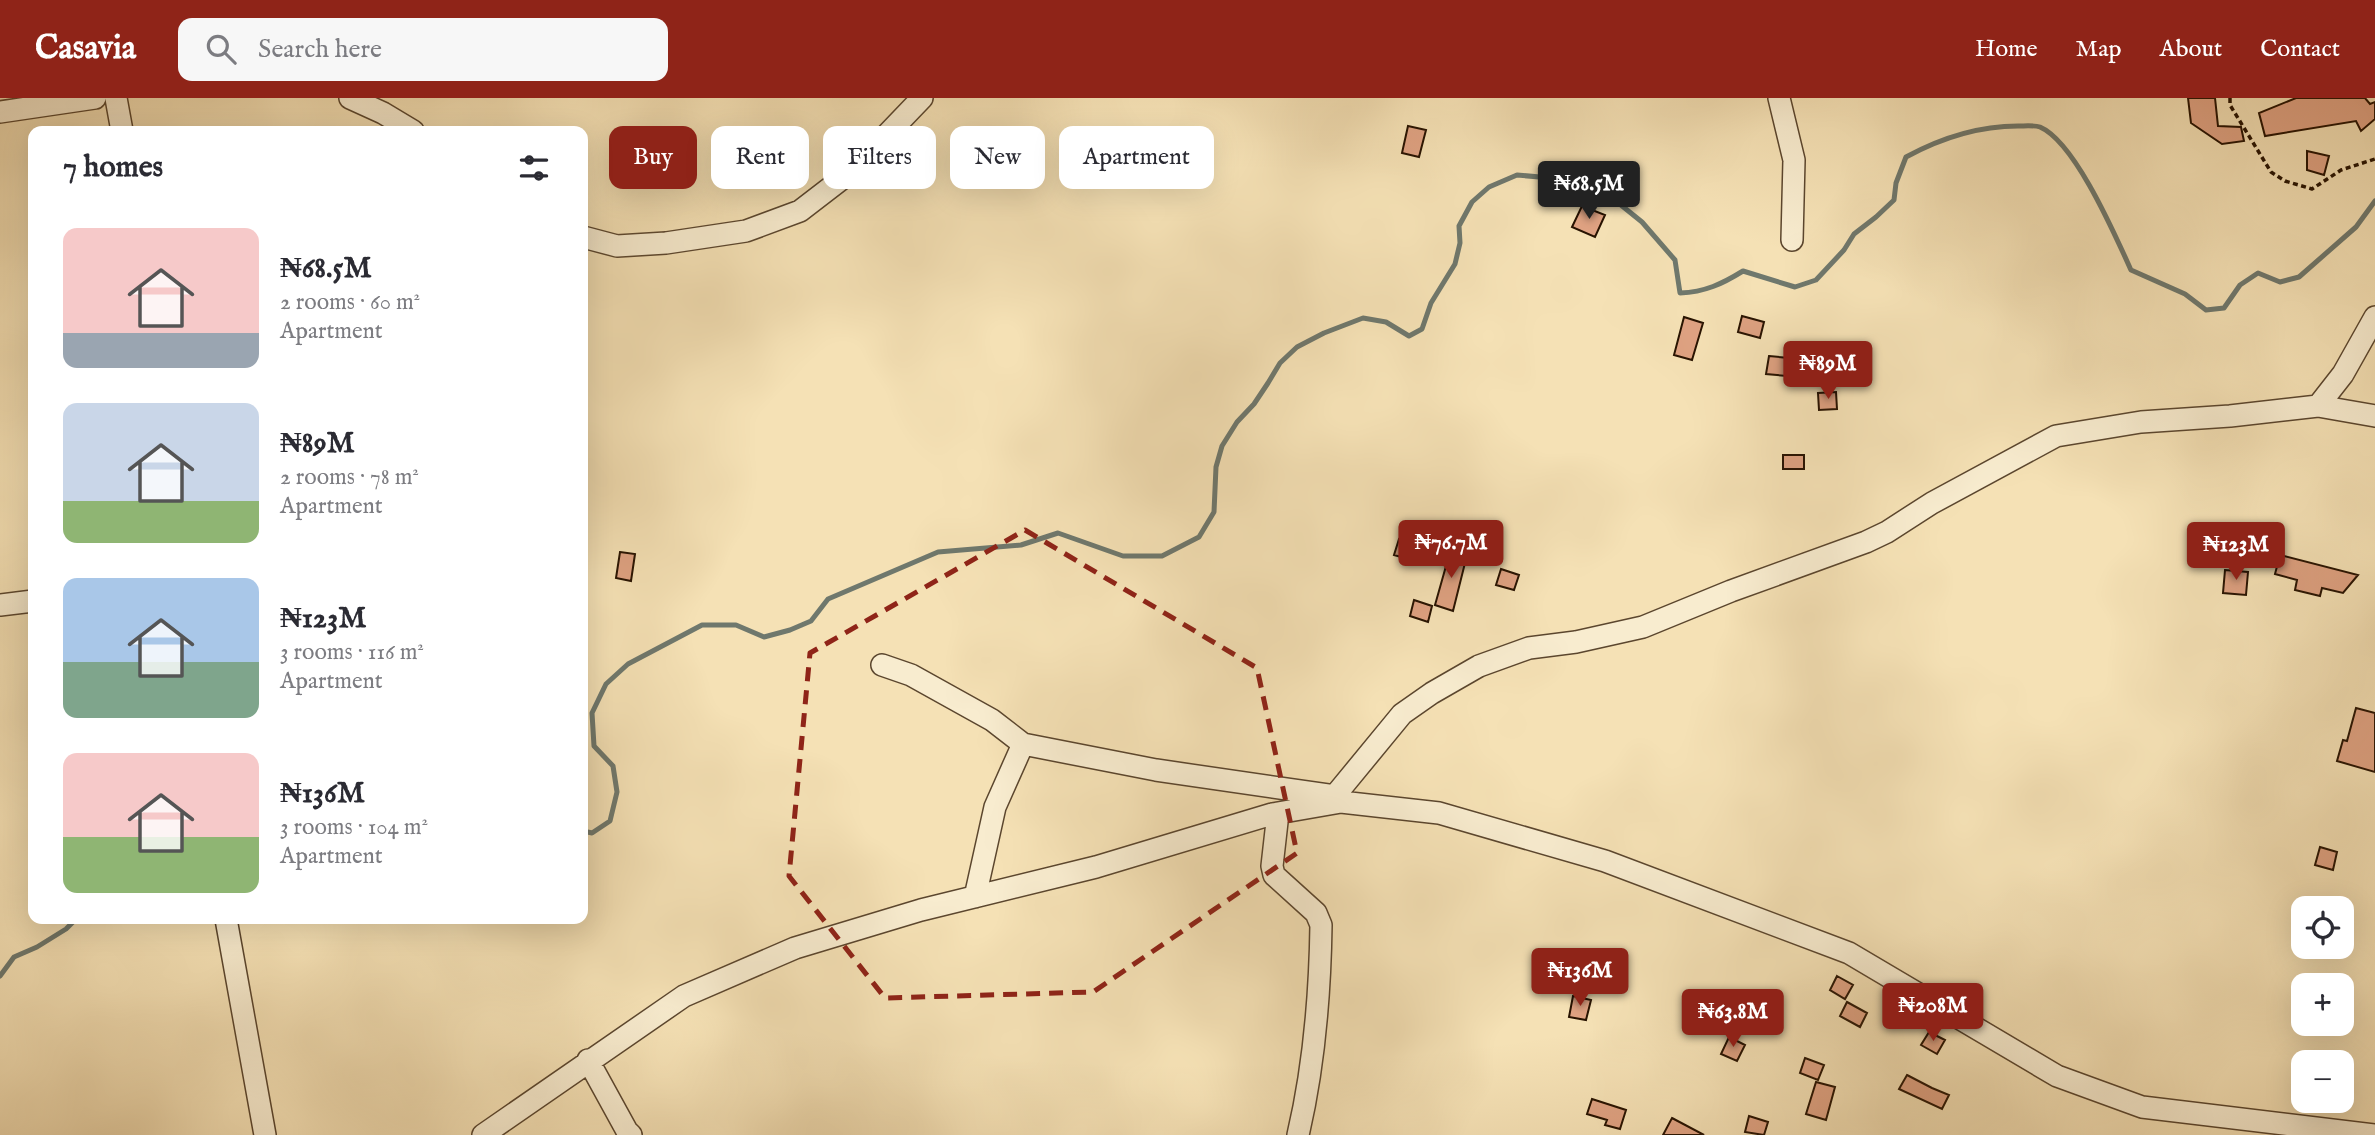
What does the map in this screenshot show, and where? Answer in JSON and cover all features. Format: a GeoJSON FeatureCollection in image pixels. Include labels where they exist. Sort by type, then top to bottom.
{"type":"FeatureCollection","features":[{"type":"Feature","properties":{"kind":"street"},"geometry":{"type":"LineString","coordinates":[[0,112],[95,98]]}},
{"type":"Feature","properties":{"kind":"street"},"geometry":{"type":"LineString","coordinates":[[116,98],[121,126]]}},
{"type":"Feature","properties":{"kind":"street"},"geometry":{"type":"LineString","coordinates":[[350,98],[404,126]]}},
{"type":"Feature","properties":{"kind":"street"},"geometry":{"type":"LineString","coordinates":[[588,238],[617,246],[666,243],[746,231],[800,211],[852,172],[922,98]]}},
{"type":"Feature","properties":{"kind":"street"},"geometry":{"type":"LineString","coordinates":[[1779,98],[1794,160],[1792,240]]}},
{"type":"Feature","properties":{"kind":"street"},"geometry":{"type":"LineString","coordinates":[[2318,406],[2343,374],[2375,317]]}},
{"type":"Feature","properties":{"kind":"street"},"geometry":{"type":"LineString","coordinates":[[482,1135],[684,996],[795,948],[921,910],[1096,867],[1278,813],[1332,800],[1402,714],[1479,666],[1529,649],[1643,627],[1731,591],[1866,542],[2035,445],[2056,436],[2141,422],[2318,406],[2375,416]]}},
{"type":"Feature","properties":{"kind":"street"},"geometry":{"type":"LineString","coordinates":[[0,605],[28,602]]}},
{"type":"Feature","properties":{"kind":"street"},"geometry":{"type":"LineString","coordinates":[[882,665],[911,675],[969,707],[992,720],[1023,744],[1341,802],[1439,813],[1605,861],[1849,953],[2057,1076],[2143,1107],[2375,1135]]}},
{"type":"Feature","properties":{"kind":"street"},"geometry":{"type":"LineString","coordinates":[[975,897],[995,807],[1023,744]]}},
{"type":"Feature","properties":{"kind":"street"},"geometry":{"type":"LineString","coordinates":[[1278,813],[1272,866],[1274,875],[1316,913],[1321,925],[1317,1011],[1298,1135]]}},
{"type":"Feature","properties":{"kind":"street"},"geometry":{"type":"LineString","coordinates":[[227,924],[265,1135]]}},
{"type":"Feature","properties":{"kind":"street"},"geometry":{"type":"LineString","coordinates":[[588,1060],[631,1135]]}},
{"type":"Feature","properties":{"kind":"path"},"geometry":{"type":"LineString","coordinates":[[2230,98],[2230,105],[2271,172],[2285,181],[2312,189],[2342,170],[2375,159]]}},
{"type":"Feature","properties":{"kind":"highlighted area"},"geometry":{"type":"Polygon","coordinates":[[[1025,530],[1257,668],[1297,853],[1093,992],[885,998],[789,876],[810,653],[1025,530]]]}},
{"type":"Feature","properties":{"kind":"building"},"geometry":{"type":"Polygon","coordinates":[[[2188,98],[2215,98],[2218,126],[2241,127],[2244,141],[2222,144],[2191,123],[2188,98]]]}},
{"type":"Feature","properties":{"kind":"building"},"geometry":{"type":"Polygon","coordinates":[[[2296,98],[2365,98],[2370,104],[2375,102],[2375,119],[2361,131],[2356,121],[2265,136],[2259,113],[2296,98]]]}},
{"type":"Feature","properties":{"kind":"building"},"geometry":{"type":"Polygon","coordinates":[[[1408,126],[1426,130],[1419,157],[1402,153],[1408,126]]]}},
{"type":"Feature","properties":{"kind":"building"},"geometry":{"type":"Polygon","coordinates":[[[2307,151],[2329,156],[2324,175],[2307,170],[2307,151]]]}},
{"type":"Feature","properties":{"kind":"building"},"geometry":{"type":"Polygon","coordinates":[[[1582,206],[1605,215],[1595,237],[1572,227],[1582,206]]]}},
{"type":"Feature","properties":{"kind":"building"},"geometry":{"type":"Polygon","coordinates":[[[1742,316],[1764,322],[1760,338],[1738,332],[1742,316]]]}},
{"type":"Feature","properties":{"kind":"building"},"geometry":{"type":"Polygon","coordinates":[[[1684,317],[1703,323],[1692,360],[1674,355],[1684,317]]]}},
{"type":"Feature","properties":{"kind":"building"},"geometry":{"type":"Polygon","coordinates":[[[1769,356],[1789,358],[1787,376],[1766,374],[1769,356]]]}},
{"type":"Feature","properties":{"kind":"building"},"geometry":{"type":"Polygon","coordinates":[[[1836,392],[1837,409],[1819,410],[1818,393],[1836,392]]]}},
{"type":"Feature","properties":{"kind":"building"},"geometry":{"type":"Polygon","coordinates":[[[1783,455],[1804,455],[1804,469],[1783,469],[1783,455]]]}},
{"type":"Feature","properties":{"kind":"building"},"geometry":{"type":"Polygon","coordinates":[[[1399,539],[1417,545],[1412,560],[1394,555],[1399,539]]]}},
{"type":"Feature","properties":{"kind":"building"},"geometry":{"type":"Polygon","coordinates":[[[1449,549],[1467,555],[1453,611],[1435,605],[1449,549]]]}},
{"type":"Feature","properties":{"kind":"building"},"geometry":{"type":"Polygon","coordinates":[[[620,552],[635,554],[631,581],[616,578],[620,552]]]}},
{"type":"Feature","properties":{"kind":"building"},"geometry":{"type":"Polygon","coordinates":[[[2280,555],[2358,575],[2343,593],[2322,588],[2320,596],[2295,590],[2297,580],[2275,574],[2280,555]]]}},
{"type":"Feature","properties":{"kind":"building"},"geometry":{"type":"Polygon","coordinates":[[[1501,569],[1519,575],[1514,590],[1496,585],[1501,569]]]}},
{"type":"Feature","properties":{"kind":"building"},"geometry":{"type":"Polygon","coordinates":[[[2225,570],[2248,572],[2246,595],[2223,593],[2225,570]]]}},
{"type":"Feature","properties":{"kind":"building"},"geometry":{"type":"Polygon","coordinates":[[[1414,600],[1432,606],[1428,622],[1410,616],[1414,600]]]}},
{"type":"Feature","properties":{"kind":"building"},"geometry":{"type":"Polygon","coordinates":[[[2356,708],[2375,713],[2375,772],[2337,761],[2343,740],[2347,741],[2356,708]]]}},
{"type":"Feature","properties":{"kind":"building"},"geometry":{"type":"Polygon","coordinates":[[[2320,847],[2337,852],[2333,870],[2315,865],[2320,847]]]}},
{"type":"Feature","properties":{"kind":"building"},"geometry":{"type":"Polygon","coordinates":[[[1837,976],[1853,985],[1845,999],[1830,990],[1837,976]]]}},
{"type":"Feature","properties":{"kind":"building"},"geometry":{"type":"Polygon","coordinates":[[[1573,996],[1591,1000],[1586,1020],[1569,1017],[1573,996]]]}},
{"type":"Feature","properties":{"kind":"building"},"geometry":{"type":"Polygon","coordinates":[[[1847,1002],[1867,1013],[1860,1027],[1840,1016],[1847,1002]]]}},
{"type":"Feature","properties":{"kind":"building"},"geometry":{"type":"Polygon","coordinates":[[[1929,1032],[1945,1040],[1937,1054],[1921,1045],[1929,1032]]]}},
{"type":"Feature","properties":{"kind":"building"},"geometry":{"type":"Polygon","coordinates":[[[1729,1037],[1745,1045],[1737,1061],[1721,1054],[1729,1037]]]}},
{"type":"Feature","properties":{"kind":"building"},"geometry":{"type":"Polygon","coordinates":[[[1805,1058],[1824,1065],[1818,1080],[1800,1073],[1805,1058]]]}},
{"type":"Feature","properties":{"kind":"building"},"geometry":{"type":"Polygon","coordinates":[[[1907,1075],[1949,1095],[1942,1109],[1899,1089],[1907,1075]]]}},
{"type":"Feature","properties":{"kind":"building"},"geometry":{"type":"Polygon","coordinates":[[[1816,1082],[1835,1087],[1826,1120],[1806,1114],[1816,1082]]]}},
{"type":"Feature","properties":{"kind":"building"},"geometry":{"type":"Polygon","coordinates":[[[1592,1099],[1626,1110],[1620,1129],[1605,1125],[1607,1120],[1587,1114],[1592,1099]]]}},
{"type":"Feature","properties":{"kind":"building"},"geometry":{"type":"Polygon","coordinates":[[[1749,1116],[1768,1122],[1764,1135],[1745,1132],[1749,1116]]]}},
{"type":"Feature","properties":{"kind":"building"},"geometry":{"type":"Polygon","coordinates":[[[1672,1118],[1704,1135],[1663,1135],[1672,1118]]]}},
{"type":"Feature","properties":{"kind":"waterway"},"geometry":{"type":"LineString","coordinates":[[588,832],[592,833],[610,821],[617,792],[613,766],[594,746],[592,713],[606,684],[628,664],[702,625],[736,625],[764,637],[790,630],[811,621],[828,599],[938,552],[1021,545],[1058,533],[1123,556],[1162,556],[1199,537],[1214,512],[1216,467],[1222,446],[1237,422],[1254,404],[1280,363],[1297,347],[1363,318],[1386,322],[1409,336],[1422,329],[1431,303],[1455,264],[1460,243],[1459,226],[1472,202],[1489,187],[1517,175],[1551,178],[1587,186],[1611,197],[1642,222],[1675,260],[1680,293],[1713,286],[1743,271],[1795,287],[1816,280],[1844,250],[1854,234],[1894,200],[1896,183],[1906,157],[1932,144],[1974,131],[2038,126],[2053,136],[2080,170],[2131,270],[2185,294],[2206,310],[2224,308],[2240,285],[2258,273],[2280,282],[2299,277],[2356,227],[2375,201]]}},
{"type":"Feature","properties":{"kind":"waterway"},"geometry":{"type":"LineString","coordinates":[[0,976],[14,957],[37,947],[71,924]]}}]}
